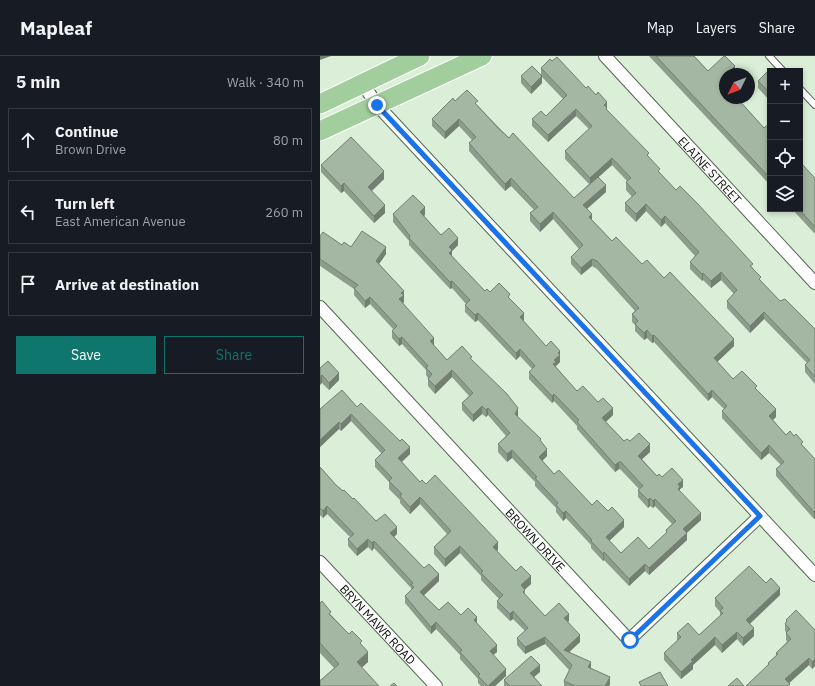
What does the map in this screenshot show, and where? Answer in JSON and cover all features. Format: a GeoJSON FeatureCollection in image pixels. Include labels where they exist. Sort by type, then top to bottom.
{"type":"FeatureCollection","features":[{"type":"Feature","properties":{"kind":"main road"},"geometry":{"type":"LineString","coordinates":[[320,104],[420,56]]}},
{"type":"Feature","properties":{"kind":"main road"},"geometry":{"type":"LineString","coordinates":[[320,131],[482,56]]}},
{"type":"Feature","properties":{"kind":"street","name":"ELAINE STREET"},"geometry":{"type":"LineString","coordinates":[[606,56],[815,283]]}},
{"type":"Feature","properties":{"kind":"street"},"geometry":{"type":"LineString","coordinates":[[363,84],[377,105],[815,575]]}},
{"type":"Feature","properties":{"kind":"street","name":"BROWN DRIVE"},"geometry":{"type":"LineString","coordinates":[[320,307],[630,640],[760,516]]}},
{"type":"Feature","properties":{"kind":"street","name":"BRYN MAWR ROAD"},"geometry":{"type":"LineString","coordinates":[[320,562],[436,686]]}},
{"type":"Feature","properties":{"kind":"lane"},"geometry":{"type":"LineString","coordinates":[[769,56],[780,68]]}},
{"type":"Feature","properties":{"kind":"lane"},"geometry":{"type":"LineString","coordinates":[[803,92],[815,105]]}},
{"type":"Feature","properties":{"kind":"building"},"geometry":{"type":"Polygon","coordinates":[[[656,56],[694,56],[708,71],[725,56],[735,66],[733,68],[719,68],[719,104],[742,104],[764,128],[767,126],[767,175],[656,56]]]}},
{"type":"Feature","properties":{"kind":"building"},"geometry":{"type":"Polygon","coordinates":[[[557,57],[586,88],[588,86],[596,95],[598,92],[607,102],[604,105],[607,108],[606,109],[649,153],[647,155],[660,169],[658,171],[676,190],[680,186],[698,204],[753,264],[750,266],[761,277],[759,279],[780,301],[785,299],[815,329],[815,377],[805,365],[810,360],[764,312],[750,326],[727,301],[737,290],[721,272],[711,281],[690,262],[699,252],[665,216],[661,220],[646,204],[636,214],[625,203],[636,193],[626,182],[631,178],[612,158],[590,178],[565,151],[592,126],[576,109],[548,135],[532,119],[541,111],[546,116],[567,95],[541,68],[550,59],[552,61],[557,57]]]}},
{"type":"Feature","properties":{"kind":"building"},"geometry":{"type":"Polygon","coordinates":[[[532,66],[542,76],[531,87],[521,76],[532,66]]]}},
{"type":"Feature","properties":{"kind":"building"},"geometry":{"type":"Polygon","coordinates":[[[767,72],[767,90],[758,81],[767,72]]]}},
{"type":"Feature","properties":{"kind":"building"},"geometry":{"type":"Polygon","coordinates":[[[467,90],[478,101],[475,103],[498,128],[509,138],[513,133],[574,198],[598,177],[606,185],[583,205],[592,214],[589,217],[612,241],[616,237],[642,264],[647,260],[664,278],[670,272],[734,339],[714,358],[733,379],[742,371],[757,386],[755,388],[776,409],[769,416],[786,435],[790,431],[794,436],[796,434],[803,442],[801,444],[815,459],[814,512],[776,469],[784,462],[769,445],[761,453],[722,411],[727,406],[712,390],[708,394],[654,335],[652,336],[647,330],[644,333],[635,324],[638,321],[632,314],[639,308],[597,261],[592,259],[581,268],[571,257],[583,245],[553,212],[540,224],[530,213],[538,207],[511,178],[505,184],[469,143],[476,137],[459,119],[445,132],[432,119],[453,98],[455,101],[467,90]]]}},
{"type":"Feature","properties":{"kind":"building"},"geometry":{"type":"Polygon","coordinates":[[[351,137],[384,171],[368,187],[385,205],[374,216],[344,183],[341,186],[321,165],[351,137]]]}},
{"type":"Feature","properties":{"kind":"building"},"geometry":{"type":"Polygon","coordinates":[[[803,165],[815,178],[815,227],[802,212],[803,212],[803,165]]]}},
{"type":"Feature","properties":{"kind":"building"},"geometry":{"type":"Polygon","coordinates":[[[413,195],[425,207],[420,212],[441,235],[449,228],[458,238],[449,247],[452,250],[449,253],[464,269],[485,291],[487,289],[490,292],[499,283],[510,294],[508,297],[524,313],[520,317],[546,346],[551,341],[560,351],[558,353],[560,355],[554,360],[556,362],[553,364],[577,391],[583,386],[598,402],[603,398],[613,408],[602,418],[624,441],[627,439],[630,441],[639,433],[650,444],[638,456],[657,476],[659,474],[662,477],[672,468],[683,480],[678,484],[680,487],[678,489],[701,513],[683,529],[687,533],[649,568],[645,564],[629,579],[604,552],[603,554],[566,511],[563,513],[556,505],[558,503],[535,478],[537,477],[512,450],[507,454],[498,444],[510,433],[488,408],[486,410],[482,406],[473,415],[462,403],[473,393],[452,370],[435,386],[428,379],[432,374],[426,368],[428,366],[402,337],[399,339],[392,331],[397,326],[370,297],[365,301],[354,288],[358,285],[320,259],[320,236],[323,232],[342,245],[344,242],[351,247],[362,231],[386,247],[376,261],[404,291],[401,293],[404,295],[399,299],[434,338],[430,341],[447,360],[462,346],[472,357],[470,358],[507,394],[518,408],[515,414],[541,439],[540,440],[547,449],[539,457],[554,474],[559,470],[592,505],[597,500],[608,511],[612,507],[624,520],[606,537],[621,553],[638,537],[649,549],[676,521],[655,499],[653,501],[650,498],[648,500],[638,490],[643,486],[621,462],[615,465],[577,422],[579,420],[554,394],[552,396],[529,372],[535,366],[520,349],[516,353],[478,313],[475,315],[465,305],[470,300],[452,281],[450,282],[409,238],[410,236],[393,214],[413,195]]]}},
{"type":"Feature","properties":{"kind":"building"},"geometry":{"type":"Polygon","coordinates":[[[328,361],[339,373],[329,383],[322,375],[320,378],[320,368],[328,361]]]}},
{"type":"Feature","properties":{"kind":"building"},"geometry":{"type":"Polygon","coordinates":[[[342,390],[357,407],[361,403],[400,441],[402,439],[410,447],[398,458],[420,482],[422,480],[426,484],[435,475],[498,542],[493,547],[516,571],[521,566],[531,576],[521,585],[525,590],[523,592],[545,616],[559,603],[569,614],[564,618],[580,635],[564,650],[591,662],[588,667],[610,677],[605,686],[575,686],[564,681],[572,665],[545,637],[525,647],[517,638],[528,628],[513,611],[510,614],[497,601],[503,595],[481,573],[483,571],[460,546],[445,559],[434,547],[451,531],[420,497],[410,507],[400,496],[402,494],[389,481],[392,478],[375,460],[385,450],[351,414],[341,424],[339,422],[320,440],[320,409],[342,390]]]}},
{"type":"Feature","properties":{"kind":"building"},"geometry":{"type":"Polygon","coordinates":[[[320,467],[336,485],[343,491],[344,490],[353,499],[354,498],[376,521],[385,514],[397,527],[390,533],[424,568],[429,564],[439,574],[420,592],[439,610],[448,602],[461,615],[468,608],[477,617],[474,620],[497,645],[490,651],[506,669],[488,686],[478,676],[480,674],[460,652],[462,650],[436,622],[431,627],[405,596],[414,587],[411,585],[413,583],[374,541],[372,543],[368,539],[357,549],[348,539],[354,534],[327,506],[323,511],[320,508],[320,467]]]}},
{"type":"Feature","properties":{"kind":"building"},"geometry":{"type":"Polygon","coordinates":[[[749,566],[766,583],[771,578],[780,588],[746,620],[754,628],[743,638],[737,632],[722,645],[715,637],[681,672],[664,653],[681,637],[677,633],[688,623],[699,635],[723,613],[720,611],[723,608],[715,598],[749,566]]]}},
{"type":"Feature","properties":{"kind":"building"},"geometry":{"type":"Polygon","coordinates":[[[322,601],[331,612],[329,614],[349,634],[352,631],[362,641],[360,643],[368,652],[357,662],[379,686],[320,686],[320,680],[339,664],[320,643],[320,603],[322,601]]]}},
{"type":"Feature","properties":{"kind":"building"},"geometry":{"type":"Polygon","coordinates":[[[796,610],[815,630],[815,659],[812,662],[809,658],[785,679],[790,684],[787,686],[746,686],[769,664],[768,663],[778,654],[776,653],[791,639],[786,633],[790,629],[785,624],[787,621],[786,620],[796,610]]]}},
{"type":"Feature","properties":{"kind":"building"},"geometry":{"type":"Polygon","coordinates":[[[531,656],[540,665],[530,673],[542,686],[510,686],[504,680],[531,656]]]}},
{"type":"Feature","properties":{"kind":"building"},"geometry":{"type":"Polygon","coordinates":[[[660,672],[668,686],[641,686],[639,682],[660,672]]]}},
{"type":"Feature","properties":{"kind":"building"},"geometry":{"type":"Polygon","coordinates":[[[737,678],[744,686],[728,686],[737,678]]]}},
{"type":"Feature","properties":{"kind":"building"},"geometry":{"type":"Polygon","coordinates":[[[394,683],[397,686],[390,686],[394,683]]]}},
{"type":"Feature","properties":{"kind":"route"},"geometry":{"type":"LineString","coordinates":[[377,105],[760,516],[630,640]]}}]}
